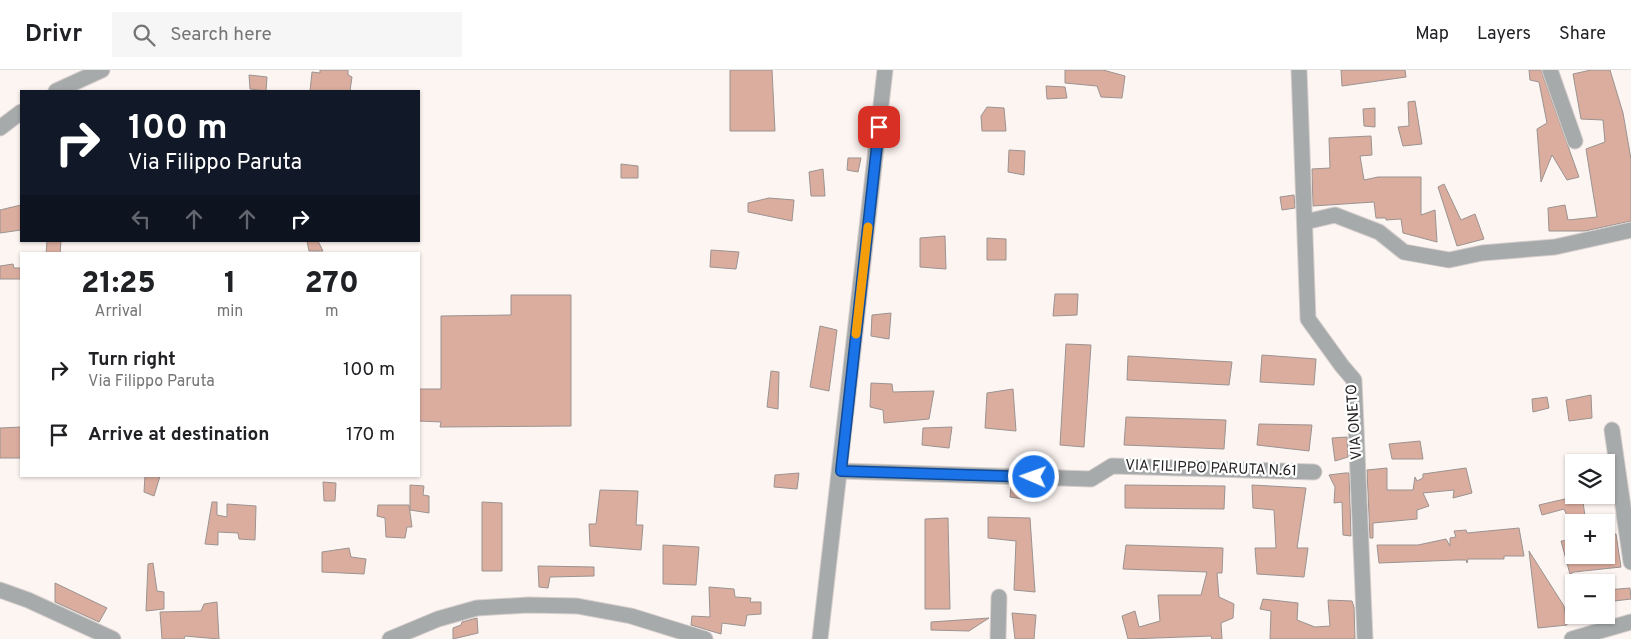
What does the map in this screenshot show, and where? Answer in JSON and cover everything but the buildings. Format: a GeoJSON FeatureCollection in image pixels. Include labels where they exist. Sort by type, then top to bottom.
{"type":"FeatureCollection","features":[{"type":"Feature","properties":{"kind":"street"},"geometry":{"type":"LineString","coordinates":[[58,90],[102,70]]}},
{"type":"Feature","properties":{"kind":"street"},"geometry":{"type":"LineString","coordinates":[[820,639],[841,471],[886,70]]}},
{"type":"Feature","properties":{"kind":"street","name":"VIA ONETO"},"geometry":{"type":"LineString","coordinates":[[1299,70],[1308,319],[1354,380],[1365,639]]}},
{"type":"Feature","properties":{"kind":"street"},"geometry":{"type":"LineString","coordinates":[[1555,71],[1575,141]]}},
{"type":"Feature","properties":{"kind":"street"},"geometry":{"type":"LineString","coordinates":[[0,128],[20,113]]}},
{"type":"Feature","properties":{"kind":"street"},"geometry":{"type":"LineString","coordinates":[[1305,222],[1335,215],[1379,232],[1404,252],[1448,260],[1482,253],[1555,247],[1631,230]]}},
{"type":"Feature","properties":{"kind":"street"},"geometry":{"type":"LineString","coordinates":[[1612,430],[1631,562]]}},
{"type":"Feature","properties":{"kind":"street","name":"VIA FILIPPO PARUTA N.61"},"geometry":{"type":"LineString","coordinates":[[841,471],[1091,479],[1112,466],[1314,472]]}},
{"type":"Feature","properties":{"kind":"street"},"geometry":{"type":"LineString","coordinates":[[0,590],[28,600],[113,639]]}},
{"type":"Feature","properties":{"kind":"street"},"geometry":{"type":"LineString","coordinates":[[998,639],[999,597]]}},
{"type":"Feature","properties":{"kind":"street"},"geometry":{"type":"LineString","coordinates":[[390,639],[438,619],[478,608],[528,605],[577,606],[631,616],[705,639]]}},
{"type":"Feature","properties":{"kind":"street"},"geometry":{"type":"LineString","coordinates":[[1572,639],[1631,622]]}},
{"type":"Feature","properties":{"kind":"slow traffic"},"geometry":{"type":"LineString","coordinates":[[856,334],[868,227]]}},
{"type":"Feature","properties":{"kind":"route"},"geometry":{"type":"LineString","coordinates":[[879,127],[841,471],[1034,477]]}}]}
